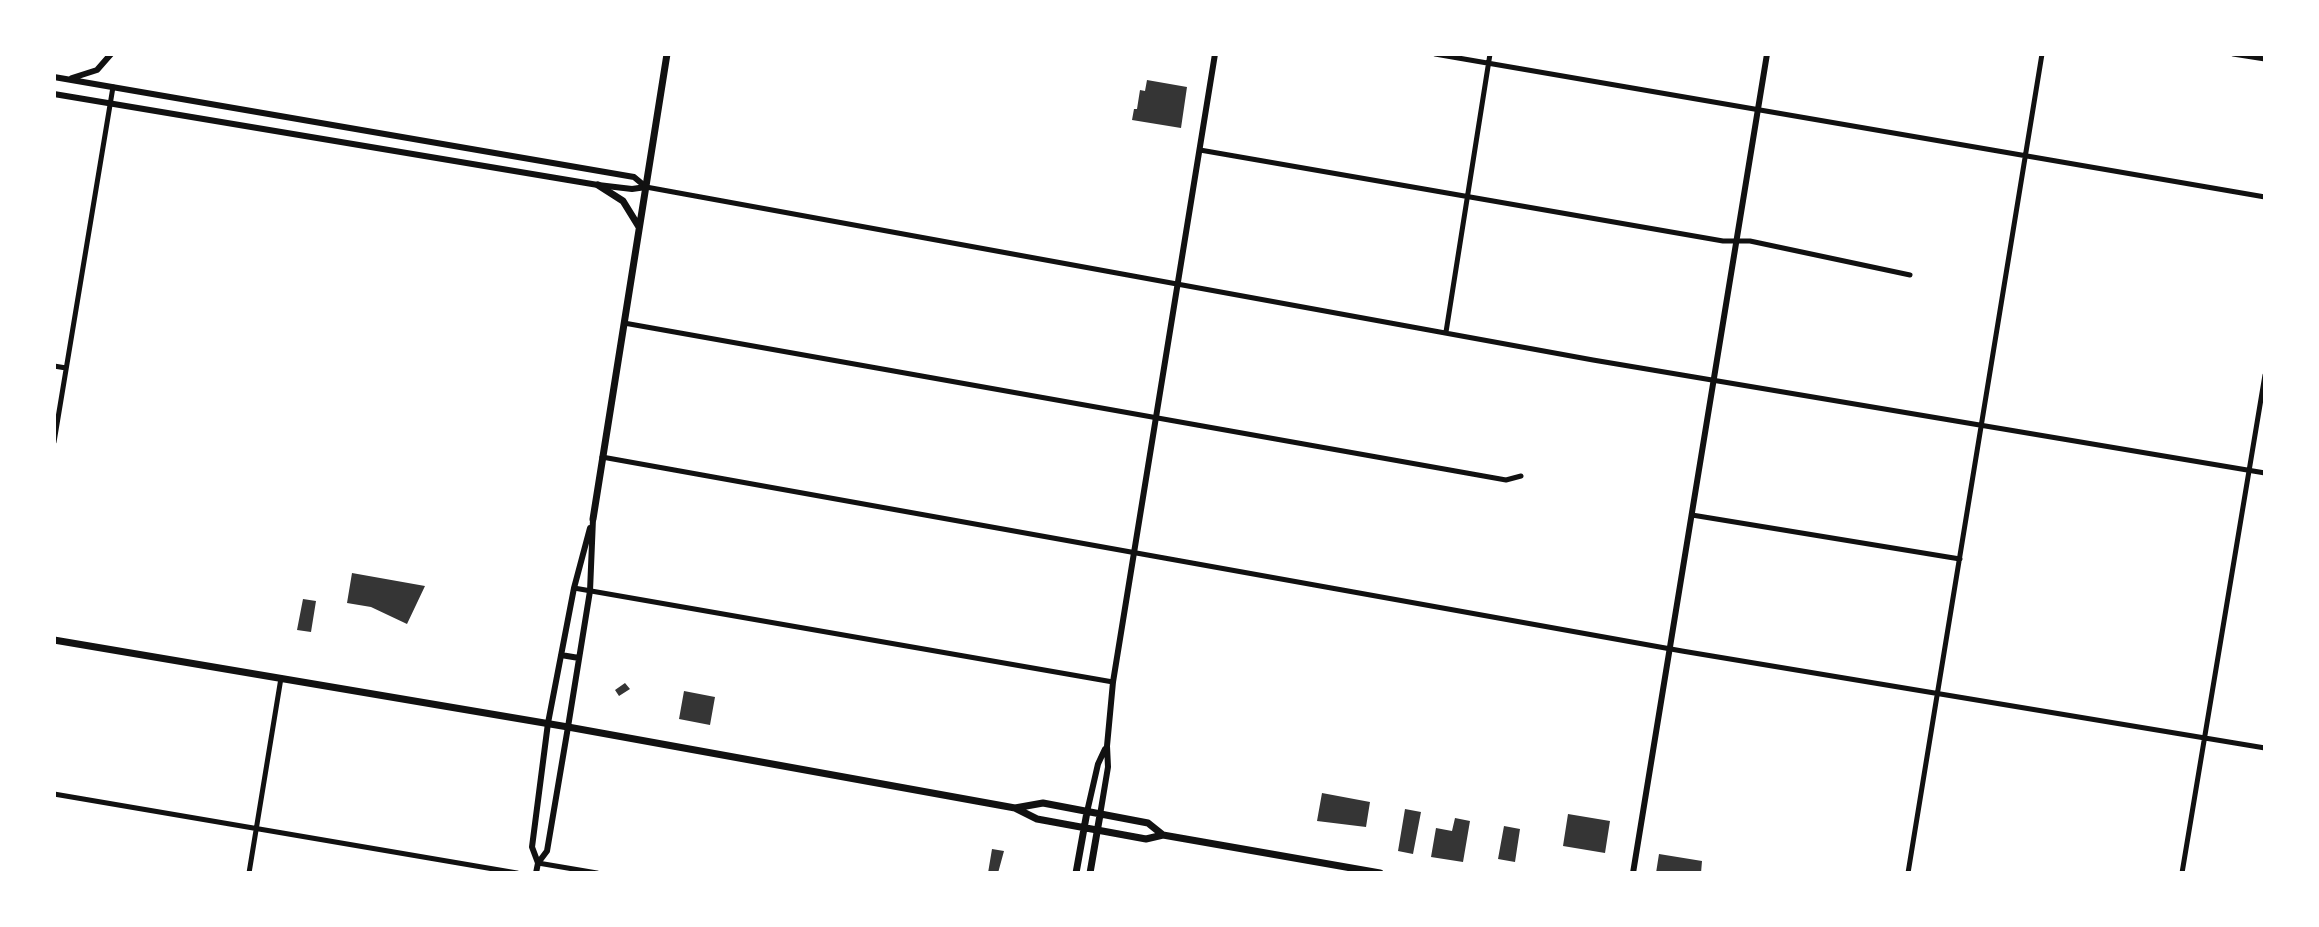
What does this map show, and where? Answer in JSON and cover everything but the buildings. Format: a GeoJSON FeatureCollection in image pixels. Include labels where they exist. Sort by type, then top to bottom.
{"type":"FeatureCollection","features":[{"type":"Feature","properties":{"kind":"main road"},"geometry":{"type":"LineString","coordinates":[[593,519],[667,54]]}},
{"type":"Feature","properties":{"kind":"main road"},"geometry":{"type":"LineString","coordinates":[[598,185],[623,201],[639,228]]}},
{"type":"Feature","properties":{"kind":"main road"},"geometry":{"type":"LineString","coordinates":[[54,640],[548,723],[1016,808],[1037,819],[1146,839],[1163,835],[1380,873]]}},
{"type":"Feature","properties":{"kind":"main road"},"geometry":{"type":"LineString","coordinates":[[1016,808],[1043,803],[1148,823],[1163,835]]}},
{"type":"Feature","properties":{"kind":"main road"},"geometry":{"type":"LineString","coordinates":[[1076,873],[1087,812]]}},
{"type":"Feature","properties":{"kind":"main road"},"geometry":{"type":"LineString","coordinates":[[1090,873],[1100,815]]}},
{"type":"Feature","properties":{"kind":"street"},"geometry":{"type":"LineString","coordinates":[[69,80],[97,70],[111,54]]}},
{"type":"Feature","properties":{"kind":"street"},"geometry":{"type":"LineString","coordinates":[[1100,815],[1108,767],[1107,746],[1113,682],[1215,54]]}},
{"type":"Feature","properties":{"kind":"street"},"geometry":{"type":"LineString","coordinates":[[1435,54],[2265,197]]}},
{"type":"Feature","properties":{"kind":"street"},"geometry":{"type":"LineString","coordinates":[[1446,332],[1490,54]]}},
{"type":"Feature","properties":{"kind":"street"},"geometry":{"type":"LineString","coordinates":[[1633,873],[1767,54]]}},
{"type":"Feature","properties":{"kind":"street"},"geometry":{"type":"LineString","coordinates":[[1908,873],[2042,54]]}},
{"type":"Feature","properties":{"kind":"street"},"geometry":{"type":"LineString","coordinates":[[2233,54],[2265,59]]}},
{"type":"Feature","properties":{"kind":"street"},"geometry":{"type":"LineString","coordinates":[[54,77],[634,177],[646,187]]}},
{"type":"Feature","properties":{"kind":"street"},"geometry":{"type":"LineString","coordinates":[[54,442],[113,87]]}},
{"type":"Feature","properties":{"kind":"street"},"geometry":{"type":"LineString","coordinates":[[54,94],[598,185],[632,189],[646,187],[1178,285],[1714,380],[2265,473]]}},
{"type":"Feature","properties":{"kind":"street"},"geometry":{"type":"LineString","coordinates":[[1200,150],[1467,198],[1736,241],[1750,241],[1910,274]]}},
{"type":"Feature","properties":{"kind":"street"},"geometry":{"type":"LineString","coordinates":[[624,323],[1506,480],[1521,476]]}},
{"type":"Feature","properties":{"kind":"street"},"geometry":{"type":"LineString","coordinates":[[54,366],[66,368]]}},
{"type":"Feature","properties":{"kind":"street"},"geometry":{"type":"LineString","coordinates":[[2182,873],[2265,375]]}},
{"type":"Feature","properties":{"kind":"street"},"geometry":{"type":"LineString","coordinates":[[602,457],[1670,648],[2265,748]]}},
{"type":"Feature","properties":{"kind":"street"},"geometry":{"type":"LineString","coordinates":[[1692,515],[1960,559]]}},
{"type":"Feature","properties":{"kind":"street"},"geometry":{"type":"LineString","coordinates":[[538,862],[532,847],[548,723],[573,588],[593,519]]}},
{"type":"Feature","properties":{"kind":"street"},"geometry":{"type":"LineString","coordinates":[[536,873],[538,862],[547,851],[590,591],[593,519]]}},
{"type":"Feature","properties":{"kind":"street"},"geometry":{"type":"LineString","coordinates":[[573,588],[1113,682]]}},
{"type":"Feature","properties":{"kind":"street"},"geometry":{"type":"LineString","coordinates":[[561,655],[579,658]]}},
{"type":"Feature","properties":{"kind":"street"},"geometry":{"type":"LineString","coordinates":[[249,873],[280,678]]}},
{"type":"Feature","properties":{"kind":"street"},"geometry":{"type":"LineString","coordinates":[[1087,812],[1098,764],[1107,746]]}},
{"type":"Feature","properties":{"kind":"street"},"geometry":{"type":"LineString","coordinates":[[54,794],[517,873]]}},
{"type":"Feature","properties":{"kind":"street"},"geometry":{"type":"LineString","coordinates":[[538,862],[597,873]]}}]}
